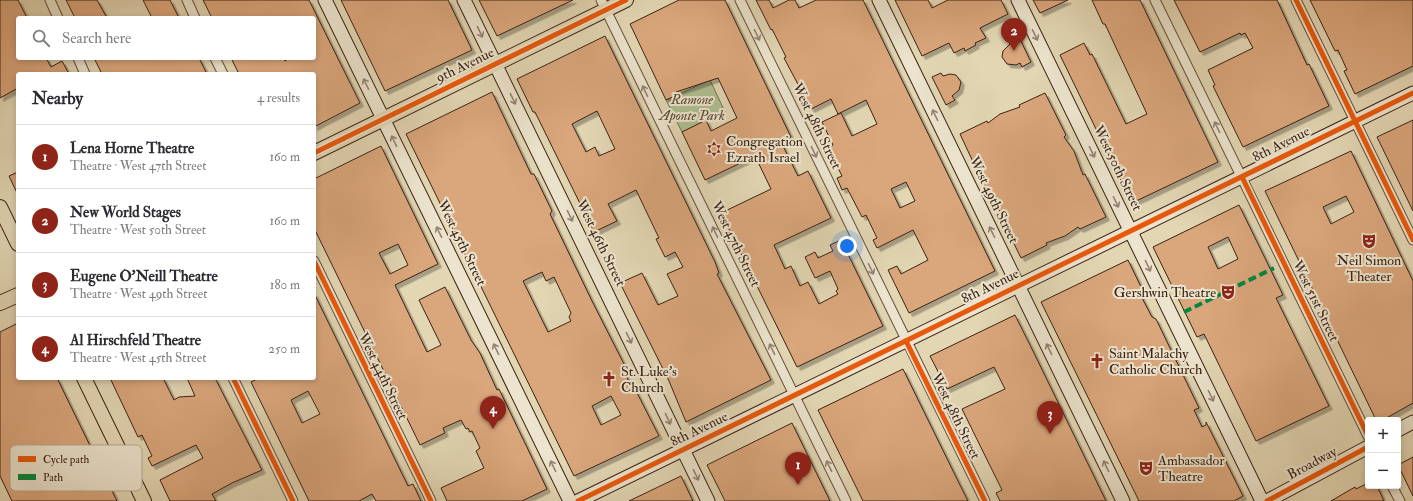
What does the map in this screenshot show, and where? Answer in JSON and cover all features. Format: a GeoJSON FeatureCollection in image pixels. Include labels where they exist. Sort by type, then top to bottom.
{"type":"FeatureCollection","features":[{"type":"Feature","properties":{"kind":"main road","name":"West 45th Street"},"geometry":{"type":"LineString","coordinates":[[325,0],[570,501]]}},
{"type":"Feature","properties":{"kind":"main road","name":"West 46th Street"},"geometry":{"type":"LineString","coordinates":[[464,0],[708,501]]}},
{"type":"Feature","properties":{"kind":"main road","name":"9th Avenue"},"geometry":{"type":"LineString","coordinates":[[316,152],[496,64],[604,5],[626,0]]}},
{"type":"Feature","properties":{"kind":"main road","name":"West 49th Street"},"geometry":{"type":"LineString","coordinates":[[879,0],[1123,501]]}},
{"type":"Feature","properties":{"kind":"main road","name":"West 50th Street"},"geometry":{"type":"LineString","coordinates":[[1018,0],[1262,501]]}},
{"type":"Feature","properties":{"kind":"main road","name":"8th Avenue"},"geometry":{"type":"LineString","coordinates":[[578,501],[1242,177],[1355,120],[1413,93]]}},
{"type":"Feature","properties":{"kind":"main road"},"geometry":{"type":"LineString","coordinates":[[0,207],[16,240]]}},
{"type":"Feature","properties":{"kind":"main road"},"geometry":{"type":"LineString","coordinates":[[0,303],[16,296]]}},
{"type":"Feature","properties":{"kind":"main road"},"geometry":{"type":"LineString","coordinates":[[85,380],[117,445]]}},
{"type":"Feature","properties":{"kind":"main road"},"geometry":{"type":"LineString","coordinates":[[1401,428],[1413,422]]}},
{"type":"Feature","properties":{"kind":"main road","name":"Broadway"},"geometry":{"type":"LineString","coordinates":[[1267,501],[1365,449]]}},
{"type":"Feature","properties":{"kind":"main road"},"geometry":{"type":"LineString","coordinates":[[139,491],[144,501]]}},
{"type":"Feature","properties":{"kind":"street"},"geometry":{"type":"LineString","coordinates":[[50,0],[57,16]]}},
{"type":"Feature","properties":{"kind":"street"},"geometry":{"type":"LineString","coordinates":[[187,0],[194,16]]}},
{"type":"Feature","properties":{"kind":"street","name":"West 48th Street"},"geometry":{"type":"LineString","coordinates":[[740,0],[984,501]]}},
{"type":"Feature","properties":{"kind":"street","name":"West 51st Street"},"geometry":{"type":"LineString","coordinates":[[1155,0],[1365,430]]}},
{"type":"Feature","properties":{"kind":"street"},"geometry":{"type":"LineString","coordinates":[[1296,0],[1413,240]]}},
{"type":"Feature","properties":{"kind":"street","name":"West 47th Street"},"geometry":{"type":"LineString","coordinates":[[604,5],[846,501]]}},
{"type":"Feature","properties":{"kind":"street"},"geometry":{"type":"LineString","coordinates":[[79,60],[84,72]]}},
{"type":"Feature","properties":{"kind":"street"},"geometry":{"type":"LineString","coordinates":[[216,60],[222,72]]}},
{"type":"Feature","properties":{"kind":"street","name":"West 44th Street"},"geometry":{"type":"LineString","coordinates":[[316,265],[431,501]]}},
{"type":"Feature","properties":{"kind":"street"},"geometry":{"type":"LineString","coordinates":[[234,380],[293,501]]}},
{"type":"Feature","properties":{"kind":"street"},"geometry":{"type":"LineString","coordinates":[[1394,489],[1400,501]]}},
{"type":"Feature","properties":{"kind":"green space","name":"Ramone Aponte Park"},"geometry":{"type":"Polygon","coordinates":[[[710,80],[725,112],[682,132],[666,100],[710,80]]]}},
{"type":"Feature","properties":{"kind":"building"},"geometry":{"type":"Polygon","coordinates":[[[0,0],[18,0],[26,16],[16,16],[16,60],[47,60],[51,67],[62,61],[68,72],[16,72],[16,89],[0,98],[0,0]]]}},
{"type":"Feature","properties":{"kind":"building"},"geometry":{"type":"Polygon","coordinates":[[[66,0],[97,0],[106,16],[74,16],[66,0]]]}},
{"type":"Feature","properties":{"kind":"building"},"geometry":{"type":"Polygon","coordinates":[[[143,0],[170,0],[178,16],[151,16],[143,0]]]}},
{"type":"Feature","properties":{"kind":"building"},"geometry":{"type":"Polygon","coordinates":[[[203,0],[309,0],[360,103],[316,126],[316,72],[238,72],[232,60],[316,60],[316,16],[211,16],[203,0]]]}},
{"type":"Feature","properties":{"kind":"building"},"geometry":{"type":"Polygon","coordinates":[[[341,0],[448,0],[472,50],[385,91],[341,0]]]}},
{"type":"Feature","properties":{"kind":"building"},"geometry":{"type":"Polygon","coordinates":[[[479,0],[573,0],[497,36],[479,0]]]}},
{"type":"Feature","properties":{"kind":"building"},"geometry":{"type":"Polygon","coordinates":[[[679,0],[725,0],[791,137],[781,142],[798,176],[808,171],[831,218],[774,245],[785,269],[791,266],[800,286],[808,282],[819,304],[838,294],[836,291],[838,289],[830,271],[815,278],[805,257],[815,252],[818,258],[833,251],[830,245],[841,240],[883,326],[797,367],[721,213],[771,189],[755,156],[705,180],[682,132],[706,120],[711,131],[737,118],[718,78],[676,92],[677,95],[666,100],[630,24],[679,0]]]}},
{"type":"Feature","properties":{"kind":"building"},"geometry":{"type":"Polygon","coordinates":[[[756,0],[769,0],[773,8],[789,0],[795,0],[799,8],[816,0],[863,0],[995,271],[909,313],[888,270],[897,266],[901,274],[928,260],[913,230],[877,248],[873,240],[877,238],[866,215],[862,217],[847,188],[842,190],[837,178],[842,176],[828,148],[833,145],[822,122],[841,113],[852,136],[877,124],[866,100],[838,114],[831,99],[811,109],[784,58],[786,57],[772,29],[771,30],[756,0]],[[906,182],[891,189],[900,208],[915,201],[906,182]]]}},
{"type":"Feature","properties":{"kind":"building"},"geometry":{"type":"Polygon","coordinates":[[[895,0],[928,0],[932,8],[948,0],[1001,0],[1008,14],[980,28],[986,38],[975,43],[976,45],[965,51],[964,48],[954,53],[949,43],[922,56],[895,0]]]}},
{"type":"Feature","properties":{"kind":"building"},"geometry":{"type":"Polygon","coordinates":[[[1033,0],[1068,0],[1040,13],[1033,0]]]}},
{"type":"Feature","properties":{"kind":"building"},"geometry":{"type":"Polygon","coordinates":[[[1092,0],[1140,0],[1218,162],[1132,203],[1060,55],[1084,43],[1090,55],[1092,54],[1126,124],[1147,114],[1105,24],[1103,24],[1092,0]]]}},
{"type":"Feature","properties":{"kind":"building"},"geometry":{"type":"Polygon","coordinates":[[[1174,0],[1277,0],[1307,65],[1309,64],[1329,106],[1243,147],[1213,86],[1215,85],[1208,70],[1253,48],[1245,33],[1241,35],[1240,33],[1200,52],[1174,0]]]}},
{"type":"Feature","properties":{"kind":"building"},"geometry":{"type":"Polygon","coordinates":[[[1310,0],[1413,0],[1413,66],[1355,94],[1344,71],[1347,70],[1338,50],[1335,51],[1310,0]]]}},
{"type":"Feature","properties":{"kind":"building"},"geometry":{"type":"Polygon","coordinates":[[[1018,35],[1031,62],[1022,67],[1020,63],[1016,65],[1007,64],[1002,57],[1003,51],[1010,44],[1008,39],[1018,35]]]}},
{"type":"Feature","properties":{"kind":"building"},"geometry":{"type":"Polygon","coordinates":[[[605,36],[715,262],[719,273],[717,274],[771,380],[686,422],[669,381],[620,283],[642,273],[658,305],[678,296],[667,274],[683,267],[675,252],[665,257],[656,239],[659,238],[636,190],[608,204],[617,221],[594,232],[535,112],[533,112],[517,79],[605,36]],[[597,111],[572,124],[586,152],[595,147],[599,156],[615,149],[597,111]]]}},
{"type":"Feature","properties":{"kind":"building"},"geometry":{"type":"Polygon","coordinates":[[[95,60],[200,60],[206,72],[101,72],[95,60]]]}},
{"type":"Feature","properties":{"kind":"building"},"geometry":{"type":"Polygon","coordinates":[[[941,73],[943,76],[950,74],[956,75],[961,82],[959,90],[952,96],[955,100],[946,105],[932,77],[941,73]]]}},
{"type":"Feature","properties":{"kind":"building"},"geometry":{"type":"Polygon","coordinates":[[[492,92],[531,174],[534,174],[552,211],[550,214],[625,366],[622,367],[630,384],[632,383],[659,436],[574,476],[406,134],[492,92]],[[542,272],[523,281],[548,332],[571,321],[569,317],[571,313],[554,277],[546,281],[542,272]],[[611,396],[592,406],[601,425],[621,415],[611,396]]]}},
{"type":"Feature","properties":{"kind":"building"},"geometry":{"type":"Polygon","coordinates":[[[1045,93],[1066,135],[1064,137],[1074,151],[1083,175],[1085,174],[1106,217],[1080,229],[1078,227],[1065,236],[1046,243],[1047,245],[1021,258],[1000,215],[1002,214],[989,196],[960,134],[987,121],[988,123],[1000,114],[1020,107],[1019,105],[1045,93]]]}},
{"type":"Feature","properties":{"kind":"building"},"geometry":{"type":"Polygon","coordinates":[[[1413,120],[1413,211],[1377,137],[1413,120]]]}},
{"type":"Feature","properties":{"kind":"building"},"geometry":{"type":"Polygon","coordinates":[[[381,146],[438,264],[395,285],[427,352],[441,345],[419,300],[445,287],[471,340],[480,353],[497,390],[499,389],[547,489],[522,501],[447,501],[441,488],[484,468],[476,451],[480,448],[472,431],[470,432],[468,428],[466,429],[461,420],[443,428],[445,433],[420,445],[316,232],[316,178],[381,146]],[[398,244],[379,253],[390,274],[408,265],[398,244]]]}},
{"type":"Feature","properties":{"kind":"building"},"geometry":{"type":"Polygon","coordinates":[[[1351,151],[1413,281],[1413,403],[1388,417],[1375,417],[1265,191],[1351,151]],[[1346,196],[1323,207],[1331,224],[1354,212],[1346,196]]]}},
{"type":"Feature","properties":{"kind":"building"},"geometry":{"type":"Polygon","coordinates":[[[16,173],[16,191],[9,176],[16,173]]]}},
{"type":"Feature","properties":{"kind":"building"},"geometry":{"type":"Polygon","coordinates":[[[1239,205],[1283,295],[1276,298],[1329,406],[1256,441],[1204,334],[1197,337],[1153,247],[1239,205]],[[1228,237],[1208,247],[1218,269],[1238,259],[1228,237]]]}},
{"type":"Feature","properties":{"kind":"building"},"geometry":{"type":"Polygon","coordinates":[[[1128,260],[1143,291],[1141,296],[1152,317],[1156,319],[1199,408],[1194,410],[1202,427],[1206,425],[1206,422],[1243,496],[1234,501],[1139,501],[1041,302],[1128,260]]]}},
{"type":"Feature","properties":{"kind":"building"},"geometry":{"type":"Polygon","coordinates":[[[316,297],[408,486],[413,484],[421,501],[376,501],[372,494],[359,501],[309,501],[251,382],[255,380],[316,380],[316,297]],[[308,391],[291,400],[302,423],[320,414],[308,391]]]}},
{"type":"Feature","properties":{"kind":"building"},"geometry":{"type":"Polygon","coordinates":[[[1015,315],[1106,501],[1000,501],[996,493],[1002,490],[962,409],[1005,389],[994,367],[947,389],[930,356],[1015,315]]]}},
{"type":"Feature","properties":{"kind":"building"},"geometry":{"type":"Polygon","coordinates":[[[16,324],[16,380],[58,380],[90,445],[10,445],[10,491],[112,491],[117,501],[12,501],[0,476],[0,332],[16,324]]]}},
{"type":"Feature","properties":{"kind":"building"},"geometry":{"type":"Polygon","coordinates":[[[903,369],[968,501],[863,501],[818,410],[903,369]]]}},
{"type":"Feature","properties":{"kind":"building"},"geometry":{"type":"Polygon","coordinates":[[[111,380],[164,380],[174,400],[179,397],[195,396],[188,380],[216,380],[262,470],[232,483],[212,494],[216,501],[170,501],[160,480],[203,458],[196,445],[152,466],[148,458],[152,456],[142,435],[138,437],[111,380]]]}},
{"type":"Feature","properties":{"kind":"building"},"geometry":{"type":"Polygon","coordinates":[[[792,423],[830,501],[725,501],[707,465],[792,423]]]}},
{"type":"Feature","properties":{"kind":"building"},"geometry":{"type":"Polygon","coordinates":[[[1413,457],[1413,496],[1401,471],[1401,463],[1413,457]]]}},
{"type":"Feature","properties":{"kind":"building"},"geometry":{"type":"Polygon","coordinates":[[[681,476],[693,501],[629,501],[681,476]]]}},
{"type":"Feature","properties":{"kind":"building"},"geometry":{"type":"Polygon","coordinates":[[[1365,484],[1365,489],[1378,489],[1384,501],[1331,501],[1355,487],[1356,489],[1365,484]]]}},
{"type":"Feature","properties":{"kind":"marked path"},"geometry":{"type":"LineString","coordinates":[[1184,312],[1274,268]]}},
{"type":"Feature","properties":{"kind":"cycle path"},"geometry":{"type":"LineString","coordinates":[[316,152],[626,0]]}},
{"type":"Feature","properties":{"kind":"cycle path"},"geometry":{"type":"LineString","coordinates":[[1296,0],[1413,240]]}},
{"type":"Feature","properties":{"kind":"cycle path"},"geometry":{"type":"LineString","coordinates":[[578,501],[1413,93]]}},
{"type":"Feature","properties":{"kind":"cycle path"},"geometry":{"type":"LineString","coordinates":[[1242,177],[1365,430]]}},
{"type":"Feature","properties":{"kind":"cycle path"},"geometry":{"type":"LineString","coordinates":[[316,265],[431,501]]}},
{"type":"Feature","properties":{"kind":"cycle path"},"geometry":{"type":"LineString","coordinates":[[906,341],[985,501]]}},
{"type":"Feature","properties":{"kind":"cycle path"},"geometry":{"type":"LineString","coordinates":[[234,380],[293,501]]}},
{"type":"Feature","properties":{"kind":"cycle path"},"geometry":{"type":"LineString","coordinates":[[1267,501],[1365,449]]}},
{"type":"Feature","properties":{"kind":"place","name":"New World Stages"},"geometry":{"type":"Point","coordinates":[1014,51]}},
{"type":"Feature","properties":{"kind":"place","name":"Congregation Ezrath Israel"},"geometry":{"type":"Point","coordinates":[714,149]}},
{"type":"Feature","properties":{"kind":"place","name":"Neil Simon Theater"},"geometry":{"type":"Point","coordinates":[1369,241]}},
{"type":"Feature","properties":{"kind":"place","name":"Gershwin Theatre"},"geometry":{"type":"Point","coordinates":[1228,292]}},
{"type":"Feature","properties":{"kind":"place","name":"Saint Malachy Catholic Church"},"geometry":{"type":"Point","coordinates":[1097,361]}},
{"type":"Feature","properties":{"kind":"place","name":"St. Luke's Church"},"geometry":{"type":"Point","coordinates":[609,379]}},
{"type":"Feature","properties":{"kind":"place","name":"Al Hirschfeld Theatre"},"geometry":{"type":"Point","coordinates":[493,429]}},
{"type":"Feature","properties":{"kind":"place","name":"Eugene O'Neill Theatre"},"geometry":{"type":"Point","coordinates":[1050,434]}},
{"type":"Feature","properties":{"kind":"place","name":"Ambassador Theatre"},"geometry":{"type":"Point","coordinates":[1146,468]}},
{"type":"Feature","properties":{"kind":"place","name":"Lena Horne Theatre"},"geometry":{"type":"Point","coordinates":[798,485]}}]}
